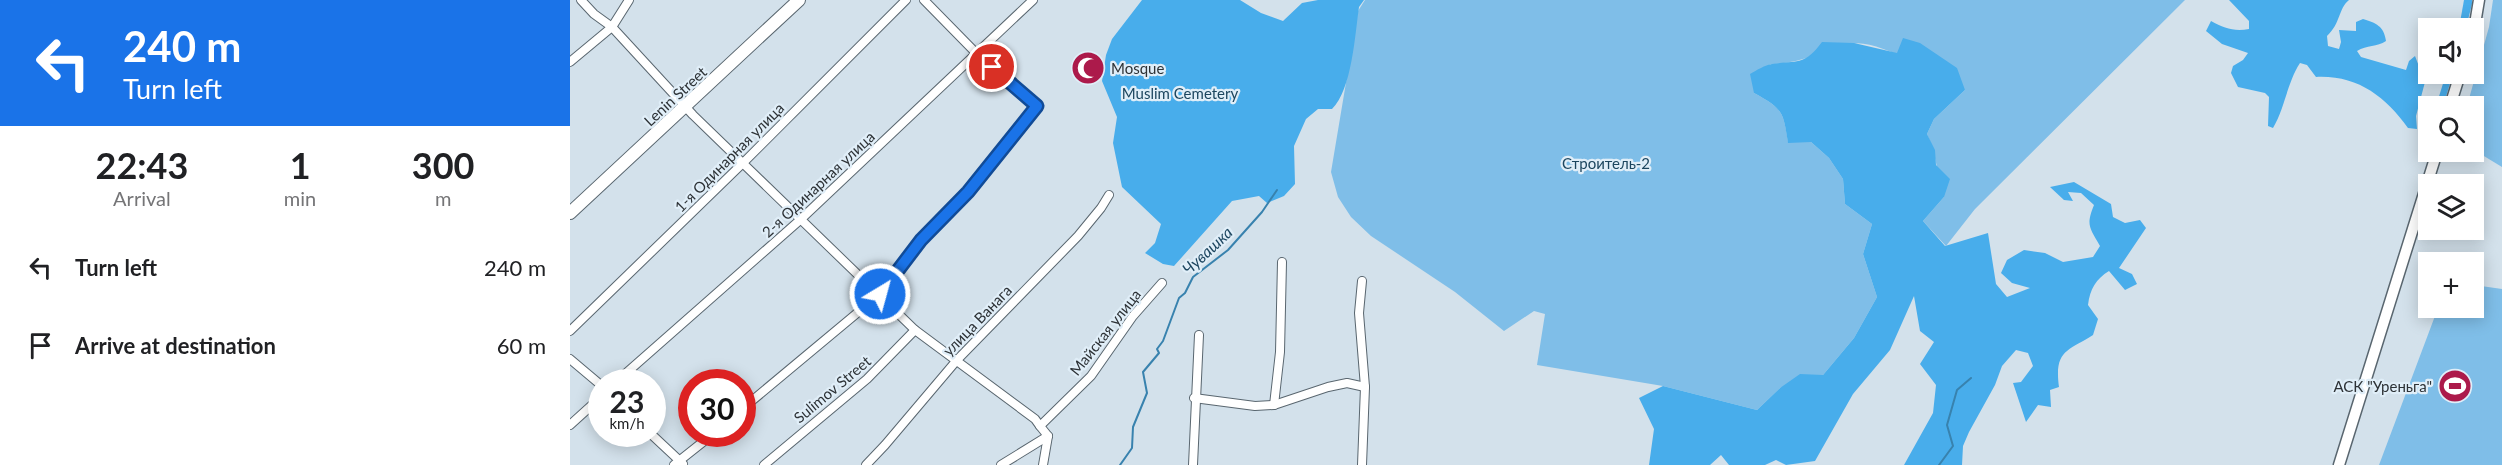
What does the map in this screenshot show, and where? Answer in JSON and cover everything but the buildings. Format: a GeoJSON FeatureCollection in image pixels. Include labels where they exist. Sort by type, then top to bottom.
{"type":"FeatureCollection","features":[{"type":"Feature","properties":{"kind":"main road","name":"Lenin Street"},"geometry":{"type":"LineString","coordinates":[[570,213],[799,0]]}},
{"type":"Feature","properties":{"kind":"main road"},"geometry":{"type":"LineString","coordinates":[[2476,18],[2479,0]]}},
{"type":"Feature","properties":{"kind":"main road"},"geometry":{"type":"LineString","coordinates":[[2339,465],[2434,162]]}},
{"type":"Feature","properties":{"kind":"street"},"geometry":{"type":"LineString","coordinates":[[581,0],[594,14],[612,27],[685,108],[915,330],[1035,419],[1048,436],[1043,465]]}},
{"type":"Feature","properties":{"kind":"street"},"geometry":{"type":"LineString","coordinates":[[570,62],[612,27],[629,0]]}},
{"type":"Feature","properties":{"kind":"street","name":"1-я Одинарная улица"},"geometry":{"type":"LineString","coordinates":[[570,331],[906,0]]}},
{"type":"Feature","properties":{"kind":"street"},"geometry":{"type":"LineString","coordinates":[[756,397],[880,294],[921,240],[968,192],[1037,106],[977,54],[924,0]]}},
{"type":"Feature","properties":{"kind":"street","name":"2-я Одинарная улица"},"geometry":{"type":"LineString","coordinates":[[631,369],[800,220],[1033,0]]}},
{"type":"Feature","properties":{"kind":"street","name":"улица Ванага"},"geometry":{"type":"LineString","coordinates":[[866,465],[957,360],[1077,236],[1109,195]]}},
{"type":"Feature","properties":{"kind":"street"},"geometry":{"type":"LineString","coordinates":[[1274,405],[1282,331],[1282,262]]}},
{"type":"Feature","properties":{"kind":"street"},"geometry":{"type":"LineString","coordinates":[[1362,281],[1359,313],[1365,387],[1362,465]]}},
{"type":"Feature","properties":{"kind":"street","name":"Майская улица"},"geometry":{"type":"LineString","coordinates":[[1040,426],[1090,376],[1133,316],[1162,283]]}},
{"type":"Feature","properties":{"kind":"street","name":"Sulimov Street"},"geometry":{"type":"LineString","coordinates":[[764,465],[867,379],[915,330]]}},
{"type":"Feature","properties":{"kind":"street"},"geometry":{"type":"LineString","coordinates":[[1193,465],[1194,398],[1199,335]]}},
{"type":"Feature","properties":{"kind":"street"},"geometry":{"type":"LineString","coordinates":[[570,359],[588,374]]}},
{"type":"Feature","properties":{"kind":"street"},"geometry":{"type":"LineString","coordinates":[[1194,398],[1255,406],[1274,405],[1328,387],[1347,384],[1365,387]]}},
{"type":"Feature","properties":{"kind":"street"},"geometry":{"type":"LineString","coordinates":[[570,425],[588,409]]}},
{"type":"Feature","properties":{"kind":"street"},"geometry":{"type":"LineString","coordinates":[[1002,465],[1048,436]]}},
{"type":"Feature","properties":{"kind":"street"},"geometry":{"type":"LineString","coordinates":[[663,447],[679,464],[698,447]]}},
{"type":"Feature","properties":{"kind":"green space","name":"Muslim Cemetery"},"geometry":{"type":"Polygon","coordinates":[[[1142,0],[1240,0],[1261,13],[1283,21],[1302,3],[1318,0],[1364,0],[1359,7],[1348,75],[1339,100],[1332,109],[1318,109],[1306,119],[1294,146],[1295,184],[1284,196],[1267,203],[1259,196],[1232,201],[1174,266],[1163,264],[1145,253],[1155,243],[1161,224],[1122,187],[1113,143],[1117,117],[1102,81],[1106,55],[1112,39],[1142,0]]]}},
{"type":"Feature","properties":{"kind":"green space","name":"Строитель-2"},"geometry":{"type":"Polygon","coordinates":[[[1365,0],[2185,0],[1975,209],[1946,246],[1923,221],[1944,197],[1927,134],[1934,119],[1965,90],[1892,52],[1862,43],[1851,44],[1791,62],[1770,64],[1754,93],[1771,103],[1780,112],[1788,142],[1811,142],[1829,158],[1843,179],[1845,204],[1872,224],[1863,254],[1877,297],[1854,338],[1823,375],[1780,388],[1757,410],[1663,386],[1537,365],[1545,314],[1534,311],[1504,331],[1455,292],[1371,236],[1351,217],[1338,197],[1331,172],[1358,11],[1365,0]]]}},
{"type":"Feature","properties":{"kind":"green space"},"geometry":{"type":"Polygon","coordinates":[[[2229,0],[2349,0],[2327,36],[2328,46],[2339,49],[2341,42],[2339,30],[2356,31],[2356,22],[2363,19],[2379,26],[2386,41],[2357,51],[2361,57],[2406,70],[2409,61],[2415,56],[2418,64],[2418,84],[2424,84],[2421,96],[2418,96],[2417,129],[2408,128],[2390,106],[2369,90],[2344,80],[2316,77],[2307,65],[2300,63],[2273,128],[2268,126],[2269,97],[2265,93],[2238,87],[2231,73],[2233,66],[2243,60],[2248,53],[2222,44],[2206,31],[2211,21],[2229,29],[2239,30],[2249,29],[2249,21],[2229,0]]]}},
{"type":"Feature","properties":{"kind":"green space"},"geometry":{"type":"Polygon","coordinates":[[[2464,0],[2472,0],[2468,18],[2461,18],[2464,0]]]}},
{"type":"Feature","properties":{"kind":"green space"},"geometry":{"type":"Polygon","coordinates":[[[2493,0],[2502,0],[2502,167],[2484,156],[2484,96],[2470,96],[2473,84],[2484,84],[2484,45],[2493,0]]]}},
{"type":"Feature","properties":{"kind":"green space"},"geometry":{"type":"Polygon","coordinates":[[[1903,38],[1920,43],[1957,68],[1965,90],[1934,119],[1927,134],[1935,150],[1936,165],[1950,179],[1944,197],[1923,221],[1945,246],[1988,233],[1996,284],[2007,297],[2030,288],[2012,283],[2001,273],[2007,260],[2024,250],[2045,253],[2063,262],[2093,257],[2100,246],[2089,222],[2094,205],[2081,193],[2068,192],[2073,201],[2064,200],[2050,187],[2074,182],[2111,204],[2113,217],[2125,223],[2140,220],[2146,228],[2119,268],[2132,274],[2137,284],[2125,290],[2109,271],[2097,281],[2090,294],[2088,305],[2098,319],[2093,335],[2065,353],[2059,366],[2059,387],[2050,390],[2051,407],[2038,405],[2026,422],[2013,383],[2021,382],[2033,366],[2028,353],[2016,350],[2002,366],[1995,385],[1969,432],[1963,446],[1962,465],[1904,465],[1933,413],[1936,385],[1920,364],[1934,342],[1920,331],[1914,296],[1890,350],[1853,394],[1815,461],[1786,465],[1776,460],[1765,465],[1729,465],[1721,455],[1710,465],[1649,465],[1654,429],[1639,398],[1663,386],[1757,410],[1780,388],[1800,374],[1823,375],[1854,338],[1877,297],[1863,254],[1872,224],[1845,204],[1843,179],[1829,158],[1811,142],[1788,143],[1783,117],[1776,107],[1754,93],[1750,74],[1769,65],[1794,62],[1805,58],[1822,42],[1854,43],[1897,53],[1903,38]]]}},
{"type":"Feature","properties":{"kind":"green space"},"geometry":{"type":"Polygon","coordinates":[[[2443,84],[2450,84],[2446,96],[2439,96],[2443,84]]]}},
{"type":"Feature","properties":{"kind":"green space","name":"АСК \"Уреньга\""},"geometry":{"type":"Polygon","coordinates":[[[2484,286],[2502,289],[2502,465],[2379,465],[2434,318],[2484,318],[2484,286]]]}},
{"type":"Feature","properties":{"kind":"waterway","name":"Чувашка"},"geometry":{"type":"LineString","coordinates":[[1120,465],[1132,448],[1133,427],[1147,393],[1143,372],[1159,353],[1157,349],[1163,341],[1179,298],[1185,293],[1193,277],[1228,250],[1262,212],[1277,190]]}},
{"type":"Feature","properties":{"kind":"waterway"},"geometry":{"type":"LineString","coordinates":[[1939,465],[1953,446],[1947,425],[1957,390],[1971,378]]}},
{"type":"Feature","properties":{"kind":"place","name":"Mosque"},"geometry":{"type":"Point","coordinates":[1088,68]}},
{"type":"Feature","properties":{"kind":"place","name":"АСК \"Уреньга\""},"geometry":{"type":"Point","coordinates":[2455,386]}},
{"type":"Feature","properties":{"kind":"route"},"geometry":{"type":"LineString","coordinates":[[880,294],[921,240],[968,192],[1037,106],[992,67]]}}]}
